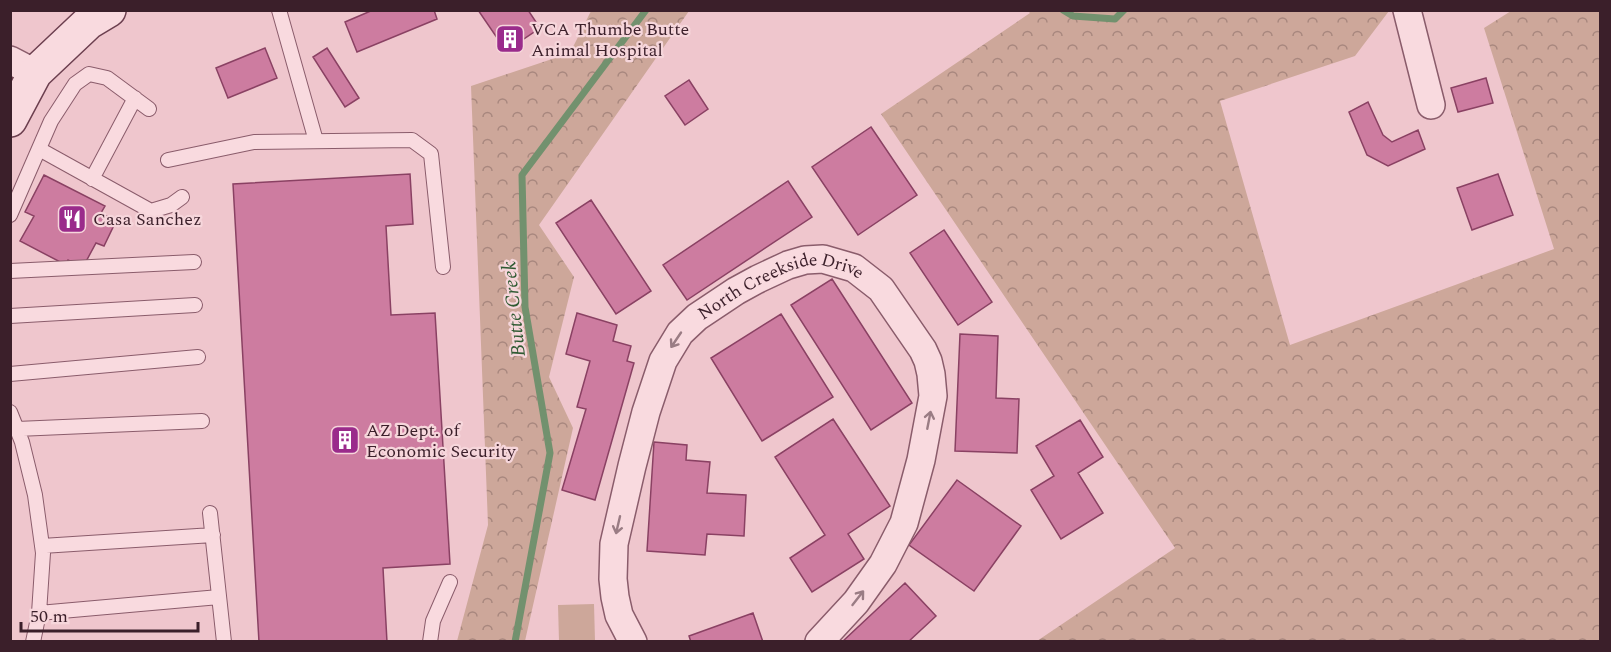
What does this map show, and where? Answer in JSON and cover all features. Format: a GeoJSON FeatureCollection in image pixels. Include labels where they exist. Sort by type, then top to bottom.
{"type":"FeatureCollection","features":[{"type":"Feature","properties":{"kind":"main road"},"geometry":{"type":"LineString","coordinates":[[10,120],[23,67],[109,10]]}},
{"type":"Feature","properties":{"kind":"street"},"geometry":{"type":"LineString","coordinates":[[1407,10],[1431,105]]}},
{"type":"Feature","properties":{"kind":"street","name":"North Creekside Drive"},"geometry":{"type":"LineString","coordinates":[[633,642],[619,615],[615,597],[614,544],[646,412],[663,361],[680,333],[697,317],[736,291],[788,265],[805,260],[823,259],[854,268],[881,289],[923,350],[931,374],[933,396],[921,460],[904,523],[883,564],[856,602],[819,642]]}},
{"type":"Feature","properties":{"kind":"lane"},"geometry":{"type":"LineString","coordinates":[[279,10],[316,141]]}},
{"type":"Feature","properties":{"kind":"lane"},"geometry":{"type":"LineString","coordinates":[[10,215],[51,121],[75,84],[89,74],[107,78],[149,109]]}},
{"type":"Feature","properties":{"kind":"lane"},"geometry":{"type":"LineString","coordinates":[[92,179],[135,98]]}},
{"type":"Feature","properties":{"kind":"lane"},"geometry":{"type":"LineString","coordinates":[[168,160],[254,142],[412,140],[431,154],[443,267]]}},
{"type":"Feature","properties":{"kind":"lane"},"geometry":{"type":"LineString","coordinates":[[39,149],[151,212],[171,205],[182,197]]}},
{"type":"Feature","properties":{"kind":"lane"},"geometry":{"type":"LineString","coordinates":[[10,271],[194,262]]}},
{"type":"Feature","properties":{"kind":"lane"},"geometry":{"type":"LineString","coordinates":[[10,316],[195,304]]}},
{"type":"Feature","properties":{"kind":"lane"},"geometry":{"type":"LineString","coordinates":[[10,374],[198,357]]}},
{"type":"Feature","properties":{"kind":"lane"},"geometry":{"type":"LineString","coordinates":[[10,412],[22,442],[35,495],[43,553],[39,613],[33,642]]}},
{"type":"Feature","properties":{"kind":"lane"},"geometry":{"type":"LineString","coordinates":[[17,429],[202,421]]}},
{"type":"Feature","properties":{"kind":"lane"},"geometry":{"type":"LineString","coordinates":[[210,513],[224,642]]}},
{"type":"Feature","properties":{"kind":"lane"},"geometry":{"type":"LineString","coordinates":[[42,546],[213,535]]}},
{"type":"Feature","properties":{"kind":"lane"},"geometry":{"type":"LineString","coordinates":[[429,642],[433,621],[450,582]]}},
{"type":"Feature","properties":{"kind":"lane"},"geometry":{"type":"LineString","coordinates":[[39,613],[219,597]]}},
{"type":"Feature","properties":{"kind":"green space"},"geometry":{"type":"Polygon","coordinates":[[[591,11],[689,11],[539,225],[574,277],[549,377],[573,428],[525,641],[457,641],[488,525],[471,86],[570,53],[591,11]]]}},
{"type":"Feature","properties":{"kind":"green space"},"geometry":{"type":"Polygon","coordinates":[[[1028,11],[1389,11],[1355,56],[1220,101],[1290,345],[1554,249],[1484,28],[1511,11],[1600,11],[1600,641],[1037,641],[1175,548],[881,114],[1030,13],[1028,11]]]}},
{"type":"Feature","properties":{"kind":"green space"},"geometry":{"type":"Polygon","coordinates":[[[594,604],[595,641],[559,641],[558,605],[594,604]]]}},
{"type":"Feature","properties":{"kind":"building"},"geometry":{"type":"Polygon","coordinates":[[[373,10],[434,10],[437,19],[357,52],[345,22],[373,10]]]}},
{"type":"Feature","properties":{"kind":"building","name":"VCA Thumbe Butte Animal Hospital"},"geometry":{"type":"Polygon","coordinates":[[[478,10],[528,10],[540,28],[506,51],[478,10]]]}},
{"type":"Feature","properties":{"kind":"building"},"geometry":{"type":"Polygon","coordinates":[[[265,48],[277,78],[228,98],[216,68],[265,48]]]}},
{"type":"Feature","properties":{"kind":"building"},"geometry":{"type":"Polygon","coordinates":[[[327,48],[359,98],[345,107],[313,57],[327,48]]]}},
{"type":"Feature","properties":{"kind":"building"},"geometry":{"type":"Polygon","coordinates":[[[1486,78],[1493,103],[1458,112],[1451,88],[1486,78]]]}},
{"type":"Feature","properties":{"kind":"building"},"geometry":{"type":"Polygon","coordinates":[[[689,80],[708,109],[685,125],[665,96],[689,80]]]}},
{"type":"Feature","properties":{"kind":"building"},"geometry":{"type":"Polygon","coordinates":[[[1368,102],[1383,135],[1392,142],[1418,130],[1425,149],[1388,166],[1367,155],[1349,112],[1368,102]]]}},
{"type":"Feature","properties":{"kind":"building"},"geometry":{"type":"Polygon","coordinates":[[[871,127],[917,195],[858,235],[812,167],[871,127]]]}},
{"type":"Feature","properties":{"kind":"building","name":"AZ Dept. of Economic Security"},"geometry":{"type":"Polygon","coordinates":[[[410,174],[413,224],[386,226],[391,315],[435,313],[450,564],[383,568],[387,642],[259,642],[233,184],[410,174]]]}},
{"type":"Feature","properties":{"kind":"building"},"geometry":{"type":"Polygon","coordinates":[[[1498,174],[1513,215],[1472,230],[1457,188],[1498,174]]]}},
{"type":"Feature","properties":{"kind":"building","name":"Casa Sanchez"},"geometry":{"type":"Polygon","coordinates":[[[44,175],[105,206],[101,213],[116,221],[104,246],[96,243],[83,267],[68,260],[66,265],[20,241],[34,216],[25,212],[44,175]]]}},
{"type":"Feature","properties":{"kind":"building"},"geometry":{"type":"Polygon","coordinates":[[[788,181],[812,217],[687,300],[663,265],[788,181]]]}},
{"type":"Feature","properties":{"kind":"building"},"geometry":{"type":"Polygon","coordinates":[[[591,200],[651,291],[616,314],[556,223],[591,200]]]}},
{"type":"Feature","properties":{"kind":"building"},"geometry":{"type":"Polygon","coordinates":[[[944,230],[992,302],[958,325],[910,253],[944,230]]]}},
{"type":"Feature","properties":{"kind":"building"},"geometry":{"type":"Polygon","coordinates":[[[832,279],[912,403],[871,430],[791,305],[832,279]]]}},
{"type":"Feature","properties":{"kind":"building"},"geometry":{"type":"Polygon","coordinates":[[[577,313],[617,325],[613,341],[631,346],[627,361],[634,363],[595,500],[562,490],[586,409],[577,407],[590,361],[566,354],[577,313]]]}},
{"type":"Feature","properties":{"kind":"building"},"geometry":{"type":"Polygon","coordinates":[[[781,314],[833,397],[762,441],[711,358],[781,314]]]}},
{"type":"Feature","properties":{"kind":"building"},"geometry":{"type":"Polygon","coordinates":[[[960,334],[998,336],[996,398],[1019,399],[1017,453],[955,451],[960,334]]]}},
{"type":"Feature","properties":{"kind":"building"},"geometry":{"type":"Polygon","coordinates":[[[833,419],[890,506],[848,534],[864,559],[812,592],[790,558],[825,535],[775,457],[833,419]]]}},
{"type":"Feature","properties":{"kind":"building"},"geometry":{"type":"Polygon","coordinates":[[[1080,420],[1103,457],[1078,473],[1103,513],[1061,539],[1031,490],[1054,476],[1036,446],[1080,420]]]}},
{"type":"Feature","properties":{"kind":"building"},"geometry":{"type":"Polygon","coordinates":[[[654,442],[687,445],[686,460],[710,462],[707,493],[746,495],[744,536],[707,534],[705,555],[647,551],[654,442]]]}},
{"type":"Feature","properties":{"kind":"building"},"geometry":{"type":"Polygon","coordinates":[[[957,480],[1021,526],[974,591],[909,545],[957,480]]]}},
{"type":"Feature","properties":{"kind":"building"},"geometry":{"type":"Polygon","coordinates":[[[905,583],[936,616],[908,642],[842,642],[905,583]]]}},
{"type":"Feature","properties":{"kind":"building"},"geometry":{"type":"Polygon","coordinates":[[[753,613],[763,642],[691,642],[689,636],[753,613]]]}},
{"type":"Feature","properties":{"kind":"waterway","name":"Butte Creek"},"geometry":{"type":"LineString","coordinates":[[515,642],[550,453],[525,307],[522,175],[646,10]]}},
{"type":"Feature","properties":{"kind":"waterway","name":"Butte Creek"},"geometry":{"type":"LineString","coordinates":[[1063,10],[1073,16],[1115,19],[1124,10]]}},
{"type":"Feature","properties":{"kind":"place","name":"VCA Thumbe Butte Animal Hospital"},"geometry":{"type":"Point","coordinates":[510,39]}},
{"type":"Feature","properties":{"kind":"place","name":"Casa Sanchez"},"geometry":{"type":"Point","coordinates":[72,219]}},
{"type":"Feature","properties":{"kind":"place","name":"AZ Dept. of Economic Security"},"geometry":{"type":"Point","coordinates":[345,440]}}]}
